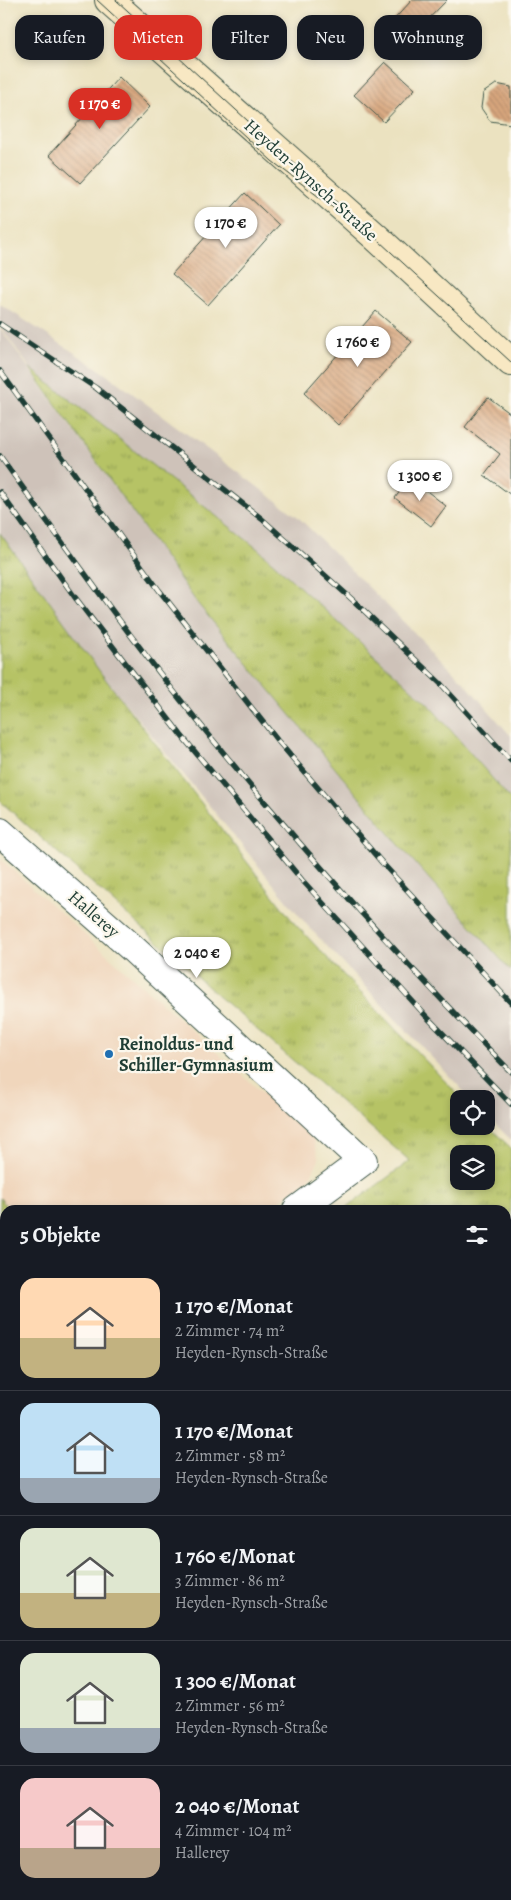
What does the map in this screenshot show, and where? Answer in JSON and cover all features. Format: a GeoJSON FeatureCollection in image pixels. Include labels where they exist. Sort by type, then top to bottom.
{"type":"FeatureCollection","features":[{"type":"Feature","properties":{"kind":"main road","name":"Heyden-Rynsch-Straße"},"geometry":{"type":"LineString","coordinates":[[109,0],[511,362]]}},
{"type":"Feature","properties":{"kind":"street","name":"Hallerey"},"geometry":{"type":"LineString","coordinates":[[0,832],[132,947],[364,1161],[304,1205]]}},
{"type":"Feature","properties":{"kind":"shaded area"},"geometry":{"type":"Polygon","coordinates":[[[0,304],[105,373],[298,517],[462,680],[511,736],[511,800],[429,705],[259,550],[30,368],[0,326],[0,304]]]}},
{"type":"Feature","properties":{"kind":"shaded area"},"geometry":{"type":"Polygon","coordinates":[[[0,328],[198,604],[400,846],[511,971],[511,1140],[495,1124],[495,1090],[463,1090],[307,925],[103,676],[0,533],[0,328]]]}},
{"type":"Feature","properties":{"kind":"shaded area","name":"Reinoldus- und Schiller-Gymnasium"},"geometry":{"type":"Polygon","coordinates":[[[0,859],[313,1138],[319,1160],[309,1179],[274,1205],[0,1205],[0,859]]]}},
{"type":"Feature","properties":{"kind":"green space"},"geometry":{"type":"Polygon","coordinates":[[[30,368],[259,550],[429,705],[511,800],[511,971],[400,846],[198,604],[30,368]]]}},
{"type":"Feature","properties":{"kind":"green space"},"geometry":{"type":"Polygon","coordinates":[[[0,533],[103,676],[295,924],[453,1090],[450,1090],[450,1135],[495,1135],[495,1133],[511,1148],[511,1205],[350,1205],[410,1161],[233,1009],[0,801],[0,533]]]}},
{"type":"Feature","properties":{"kind":"green space"},"geometry":{"type":"Polygon","coordinates":[[[0,1198],[5,1205],[0,1205],[0,1198]]]}},
{"type":"Feature","properties":{"kind":"building"},"geometry":{"type":"Polygon","coordinates":[[[412,0],[447,0],[432,15],[398,15],[412,0]]]}},
{"type":"Feature","properties":{"kind":"building"},"geometry":{"type":"Polygon","coordinates":[[[385,62],[415,89],[384,122],[354,95],[385,62]]]}},
{"type":"Feature","properties":{"kind":"building"},"geometry":{"type":"Polygon","coordinates":[[[119,77],[150,107],[80,183],[49,155],[119,77]]]}},
{"type":"Feature","properties":{"kind":"building"},"geometry":{"type":"Polygon","coordinates":[[[496,84],[511,87],[511,124],[490,121],[481,108],[483,93],[496,84]]]}},
{"type":"Feature","properties":{"kind":"building"},"geometry":{"type":"Polygon","coordinates":[[[245,193],[279,225],[208,305],[172,274],[245,193]]]}},
{"type":"Feature","properties":{"kind":"building"},"geometry":{"type":"Polygon","coordinates":[[[376,311],[412,342],[338,425],[304,393],[376,311]]]}},
{"type":"Feature","properties":{"kind":"building"},"geometry":{"type":"Polygon","coordinates":[[[488,397],[511,414],[511,495],[484,475],[500,454],[465,427],[488,397]]]}},
{"type":"Feature","properties":{"kind":"building"},"geometry":{"type":"Polygon","coordinates":[[[410,478],[446,506],[431,526],[395,498],[410,478]]]}},
{"type":"Feature","properties":{"kind":"tram line"},"geometry":{"type":"LineString","coordinates":[[97,0],[272,161],[340,213]]}},
{"type":"Feature","properties":{"kind":"tram line"},"geometry":{"type":"LineString","coordinates":[[116,0],[511,362]]}},
{"type":"Feature","properties":{"kind":"railway"},"geometry":{"type":"LineString","coordinates":[[0,324],[96,388],[262,519],[355,602],[441,684],[511,761]]}},
{"type":"Feature","properties":{"kind":"railway"},"geometry":{"type":"LineString","coordinates":[[0,371],[159,590],[277,740],[384,865],[511,1003]]}},
{"type":"Feature","properties":{"kind":"railway"},"geometry":{"type":"LineString","coordinates":[[0,456],[123,625],[237,769],[351,902],[511,1072]]}},
{"type":"Feature","properties":{"kind":"railway"},"geometry":{"type":"LineString","coordinates":[[0,492],[74,596],[181,735],[302,880],[426,1016],[511,1104]]}},
{"type":"Feature","properties":{"kind":"place","name":"Reinoldus- und Schiller-Gymnasium"},"geometry":{"type":"Point","coordinates":[109,1054]}}]}
